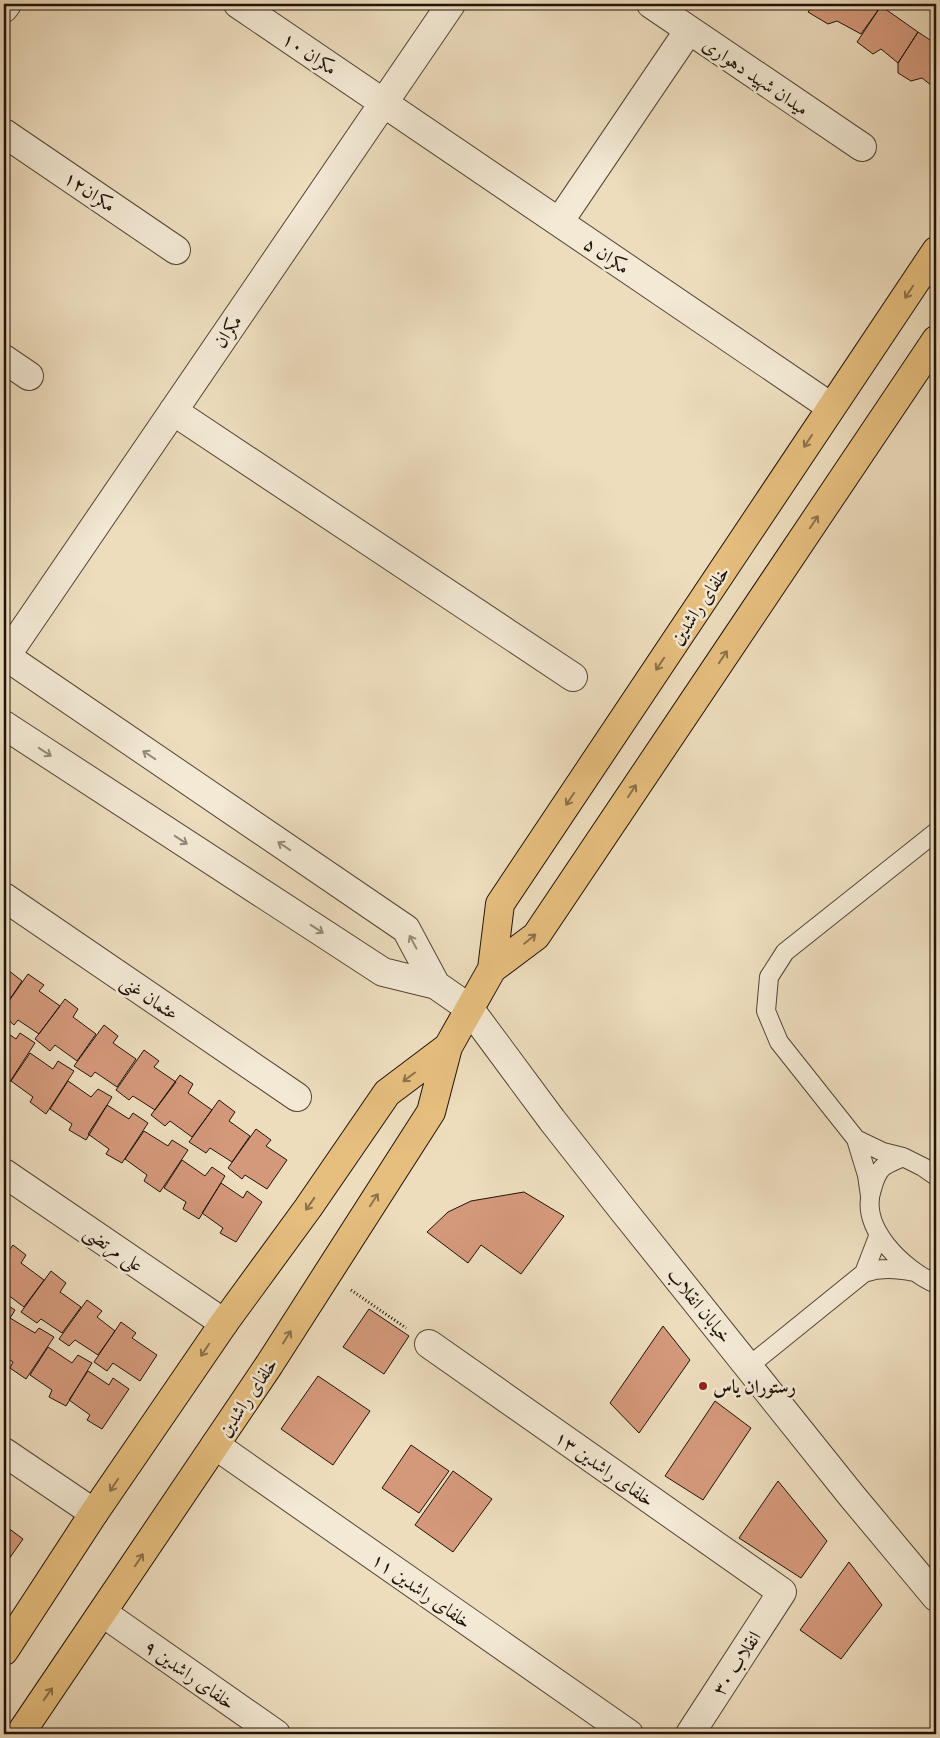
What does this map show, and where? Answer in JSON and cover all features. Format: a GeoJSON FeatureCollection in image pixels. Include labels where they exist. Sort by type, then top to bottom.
{"type":"FeatureCollection","features":[{"type":"Feature","properties":{"kind":"main road","name":"خلفای راشدین"},"geometry":{"type":"LineString","coordinates":[[492,969],[500,904],[936,251]]}},
{"type":"Feature","properties":{"kind":"main road","name":"خلفای راشدین"},"geometry":{"type":"LineString","coordinates":[[20,1734],[269,1365],[431,1112],[448,1047],[492,969],[536,936],[936,340]]}},
{"type":"Feature","properties":{"kind":"main road","name":"خلفای راشدین"},"geometry":{"type":"LineString","coordinates":[[4,1652],[94,1513],[224,1323],[308,1208],[387,1093],[448,1047]]}},
{"type":"Feature","properties":{"kind":"street"},"geometry":{"type":"LineString","coordinates":[[4,8],[7,4]]}},
{"type":"Feature","properties":{"kind":"street","name":"مکران ۱۰"},"geometry":{"type":"LineString","coordinates":[[238,4],[383,103]]}},
{"type":"Feature","properties":{"kind":"street","name":"مکران"},"geometry":{"type":"LineString","coordinates":[[4,657],[451,4]]}},
{"type":"Feature","properties":{"kind":"street","name":"میدان شهید دهواری"},"geometry":{"type":"LineString","coordinates":[[651,4],[862,147]]}},
{"type":"Feature","properties":{"kind":"street"},"geometry":{"type":"LineString","coordinates":[[558,222],[689,30]]}},
{"type":"Feature","properties":{"kind":"street","name":"مکران ۵"},"geometry":{"type":"LineString","coordinates":[[383,103],[831,407]]}},
{"type":"Feature","properties":{"kind":"street","name":"مکران۱۲"},"geometry":{"type":"LineString","coordinates":[[4,133],[176,250]]}},
{"type":"Feature","properties":{"kind":"street"},"geometry":{"type":"LineString","coordinates":[[4,359],[29,376]]}},
{"type":"Feature","properties":{"kind":"street"},"geometry":{"type":"LineString","coordinates":[[173,411],[573,677]]}},
{"type":"Feature","properties":{"kind":"street"},"geometry":{"type":"LineString","coordinates":[[4,657],[406,929],[436,985]]}},
{"type":"Feature","properties":{"kind":"street"},"geometry":{"type":"LineString","coordinates":[[4,725],[383,972],[436,985]]}},
{"type":"Feature","properties":{"kind":"street","name":"عثمان غنی"},"geometry":{"type":"LineString","coordinates":[[4,897],[297,1097]]}},
{"type":"Feature","properties":{"kind":"street","name":"خیابان انقلاب"},"geometry":{"type":"LineString","coordinates":[[436,985],[469,1008],[558,1128],[851,1495],[936,1597]]}},
{"type":"Feature","properties":{"kind":"street","name":"علی مرتضی"},"geometry":{"type":"LineString","coordinates":[[4,1173],[224,1323]]}},
{"type":"Feature","properties":{"kind":"street","name":"خلفای راشدین ۱۳"},"geometry":{"type":"LineString","coordinates":[[429,1344],[782,1592]]}},
{"type":"Feature","properties":{"kind":"street","name":"خلفای راشدین ۱۱"},"geometry":{"type":"LineString","coordinates":[[215,1445],[628,1734]]}},
{"type":"Feature","properties":{"kind":"street"},"geometry":{"type":"LineString","coordinates":[[4,1452],[94,1513]]}},
{"type":"Feature","properties":{"kind":"street","name":"انقلاب ۳۰"},"geometry":{"type":"LineString","coordinates":[[690,1734],[782,1592]]}},
{"type":"Feature","properties":{"kind":"street","name":"خلفای راشدین ۹"},"geometry":{"type":"LineString","coordinates":[[103,1613],[276,1734]]}},
{"type":"Feature","properties":{"kind":"lane"},"geometry":{"type":"LineString","coordinates":[[870,1196],[867,1174],[856,1138],[779,1042],[766,1011],[769,978],[785,952],[936,832]]}},
{"type":"Feature","properties":{"kind":"lane"},"geometry":{"type":"LineString","coordinates":[[856,1138],[883,1152],[903,1157],[936,1176]]}},
{"type":"Feature","properties":{"kind":"lane"},"geometry":{"type":"LineString","coordinates":[[903,1157],[883,1167],[874,1182],[869,1209],[879,1234],[902,1263],[936,1284]]}},
{"type":"Feature","properties":{"kind":"lane"},"geometry":{"type":"LineString","coordinates":[[864,1273],[879,1234]]}},
{"type":"Feature","properties":{"kind":"lane"},"geometry":{"type":"LineString","coordinates":[[749,1366],[864,1273],[878,1269],[893,1268],[915,1272]]}},
{"type":"Feature","properties":{"kind":"path"},"geometry":{"type":"LineString","coordinates":[[327,1273],[429,1344]]}},
{"type":"Feature","properties":{"kind":"building"},"geometry":{"type":"Polygon","coordinates":[[[814,4],[878,4],[881,6],[861,34],[837,21],[828,24],[808,12],[814,4]]]}},
{"type":"Feature","properties":{"kind":"building"},"geometry":{"type":"Polygon","coordinates":[[[881,6],[918,32],[898,63],[881,49],[873,54],[857,42],[881,6]]]}},
{"type":"Feature","properties":{"kind":"building"},"geometry":{"type":"Polygon","coordinates":[[[918,32],[936,44],[936,89],[922,78],[911,81],[898,73],[898,63],[918,32]]]}},
{"type":"Feature","properties":{"kind":"building"},"geometry":{"type":"Polygon","coordinates":[[[4,967],[22,981],[4,1008],[4,967]]]}},
{"type":"Feature","properties":{"kind":"building"},"geometry":{"type":"Polygon","coordinates":[[[28,974],[44,985],[39,991],[60,1006],[39,1034],[18,1020],[14,1025],[4,1016],[4,1008],[28,974]]]}},
{"type":"Feature","properties":{"kind":"building"},"geometry":{"type":"Polygon","coordinates":[[[65,999],[78,1009],[73,1017],[96,1034],[77,1061],[55,1045],[50,1051],[35,1039],[65,999]]]}},
{"type":"Feature","properties":{"kind":"building"},"geometry":{"type":"Polygon","coordinates":[[[104,1025],[118,1036],[113,1043],[136,1059],[117,1087],[95,1072],[91,1077],[74,1066],[104,1025]]]}},
{"type":"Feature","properties":{"kind":"building"},"geometry":{"type":"Polygon","coordinates":[[[4,1031],[16,1039],[20,1033],[35,1043],[9,1083],[4,1080],[4,1031]]]}},
{"type":"Feature","properties":{"kind":"building"},"geometry":{"type":"Polygon","coordinates":[[[144,1050],[159,1061],[154,1067],[176,1082],[155,1110],[133,1096],[129,1100],[116,1090],[144,1050]]]}},
{"type":"Feature","properties":{"kind":"building"},"geometry":{"type":"Polygon","coordinates":[[[30,1053],[53,1069],[58,1061],[74,1071],[46,1114],[30,1102],[33,1097],[11,1081],[30,1053]]]}},
{"type":"Feature","properties":{"kind":"building"},"geometry":{"type":"Polygon","coordinates":[[[180,1075],[193,1084],[188,1093],[212,1110],[192,1137],[170,1121],[165,1126],[151,1115],[180,1075]]]}},
{"type":"Feature","properties":{"kind":"building"},"geometry":{"type":"Polygon","coordinates":[[[68,1081],[91,1097],[98,1089],[112,1097],[86,1140],[69,1130],[72,1124],[50,1109],[68,1081]]]}},
{"type":"Feature","properties":{"kind":"building"},"geometry":{"type":"Polygon","coordinates":[[[219,1100],[235,1112],[229,1121],[250,1136],[232,1162],[210,1148],[206,1153],[189,1142],[219,1100]]]}},
{"type":"Feature","properties":{"kind":"building"},"geometry":{"type":"Polygon","coordinates":[[[107,1105],[129,1119],[133,1113],[148,1123],[122,1163],[106,1154],[109,1149],[88,1134],[107,1105]]]}},
{"type":"Feature","properties":{"kind":"building"},"geometry":{"type":"Polygon","coordinates":[[[256,1129],[271,1140],[266,1146],[287,1160],[267,1189],[245,1175],[242,1179],[228,1168],[256,1129]]]}},
{"type":"Feature","properties":{"kind":"building"},"geometry":{"type":"Polygon","coordinates":[[[144,1131],[168,1146],[172,1140],[188,1150],[160,1192],[144,1181],[147,1175],[125,1159],[144,1131]]]}},
{"type":"Feature","properties":{"kind":"building"},"geometry":{"type":"Polygon","coordinates":[[[182,1160],[205,1176],[212,1167],[225,1176],[199,1219],[183,1209],[186,1202],[164,1188],[182,1160]]]}},
{"type":"Feature","properties":{"kind":"building"},"geometry":{"type":"Polygon","coordinates":[[[221,1183],[243,1198],[247,1191],[262,1202],[236,1242],[220,1233],[223,1228],[202,1213],[221,1183]]]}},
{"type":"Feature","properties":{"kind":"building"},"geometry":{"type":"Polygon","coordinates":[[[524,1192],[564,1216],[521,1274],[481,1245],[468,1263],[427,1232],[448,1212],[471,1201],[524,1192]]]}},
{"type":"Feature","properties":{"kind":"building"},"geometry":{"type":"Polygon","coordinates":[[[13,1245],[26,1255],[21,1263],[44,1280],[24,1307],[4,1292],[4,1257],[13,1245]]]}},
{"type":"Feature","properties":{"kind":"building"},"geometry":{"type":"Polygon","coordinates":[[[51,1271],[66,1283],[60,1292],[81,1307],[62,1333],[41,1319],[37,1323],[21,1312],[51,1271]]]}},
{"type":"Feature","properties":{"kind":"building"},"geometry":{"type":"Polygon","coordinates":[[[87,1300],[102,1311],[97,1317],[115,1331],[98,1355],[75,1340],[69,1346],[59,1339],[87,1300]]]}},
{"type":"Feature","properties":{"kind":"building"},"geometry":{"type":"Polygon","coordinates":[[[4,1303],[15,1310],[4,1328],[4,1303]]]}},
{"type":"Feature","properties":{"kind":"building"},"geometry":{"type":"Polygon","coordinates":[[[369,1309],[409,1336],[384,1374],[343,1347],[369,1309]]]}},
{"type":"Feature","properties":{"kind":"building"},"geometry":{"type":"Polygon","coordinates":[[[10,1318],[35,1333],[39,1328],[54,1337],[26,1379],[10,1368],[13,1362],[4,1356],[4,1328],[10,1318]]]}},
{"type":"Feature","properties":{"kind":"building"},"geometry":{"type":"Polygon","coordinates":[[[121,1322],[136,1333],[132,1338],[157,1355],[140,1381],[113,1363],[107,1371],[94,1362],[121,1322]]]}},
{"type":"Feature","properties":{"kind":"building"},"geometry":{"type":"Polygon","coordinates":[[[663,1326],[690,1360],[639,1433],[610,1403],[663,1326]]]}},
{"type":"Feature","properties":{"kind":"building"},"geometry":{"type":"Polygon","coordinates":[[[48,1347],[72,1363],[78,1355],[92,1363],[66,1406],[49,1397],[52,1390],[30,1375],[48,1347]]]}},
{"type":"Feature","properties":{"kind":"building"},"geometry":{"type":"Polygon","coordinates":[[[88,1371],[109,1385],[113,1378],[129,1389],[102,1429],[87,1420],[90,1415],[69,1400],[88,1371]]]}},
{"type":"Feature","properties":{"kind":"building"},"geometry":{"type":"Polygon","coordinates":[[[318,1376],[370,1411],[333,1465],[281,1429],[318,1376]]]}},
{"type":"Feature","properties":{"kind":"building"},"geometry":{"type":"Polygon","coordinates":[[[715,1401],[751,1428],[703,1500],[665,1476],[715,1401]]]}},
{"type":"Feature","properties":{"kind":"building"},"geometry":{"type":"Polygon","coordinates":[[[411,1445],[449,1471],[419,1513],[382,1488],[411,1445]]]}},
{"type":"Feature","properties":{"kind":"building"},"geometry":{"type":"Polygon","coordinates":[[[453,1471],[492,1499],[453,1552],[415,1525],[453,1471]]]}},
{"type":"Feature","properties":{"kind":"building"},"geometry":{"type":"Polygon","coordinates":[[[778,1481],[827,1541],[801,1578],[739,1538],[778,1481]]]}},
{"type":"Feature","properties":{"kind":"building"},"geometry":{"type":"Polygon","coordinates":[[[4,1525],[23,1539],[4,1566],[4,1525]]]}},
{"type":"Feature","properties":{"kind":"building"},"geometry":{"type":"Polygon","coordinates":[[[849,1562],[882,1605],[841,1659],[800,1630],[849,1562]]]}},
{"type":"Feature","properties":{"kind":"place","name":"رستوران یاس"},"geometry":{"type":"Point","coordinates":[703,1386]}}]}
